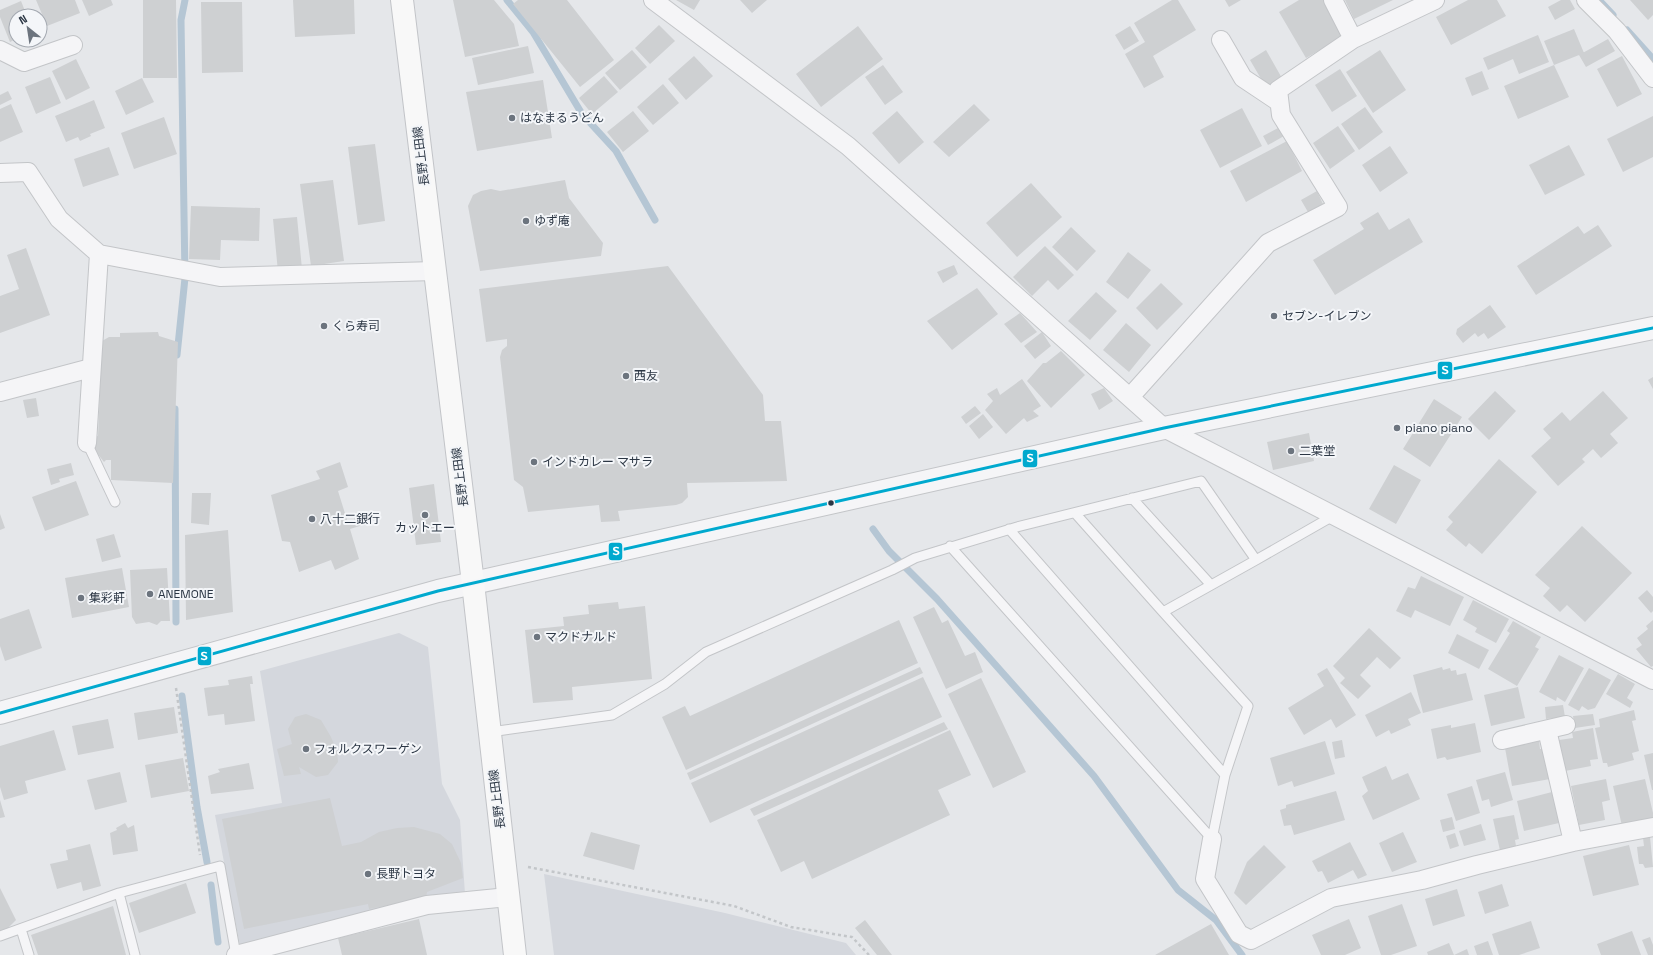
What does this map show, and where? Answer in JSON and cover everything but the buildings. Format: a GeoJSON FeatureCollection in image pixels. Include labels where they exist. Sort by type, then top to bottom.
{"type":"FeatureCollection","features":[{"type":"Feature","properties":{"kind":"main road","name":"長野上田線"},"geometry":{"type":"LineString","coordinates":[[402,0],[473,583],[515,955]]}},
{"type":"Feature","properties":{"kind":"street"},"geometry":{"type":"LineString","coordinates":[[653,0],[848,146],[1164,428],[1653,680]]}},
{"type":"Feature","properties":{"kind":"street"},"geometry":{"type":"LineString","coordinates":[[1333,0],[1353,39]]}},
{"type":"Feature","properties":{"kind":"street"},"geometry":{"type":"LineString","coordinates":[[1130,397],[1268,243],[1338,207],[1281,116],[1278,90],[1353,39],[1434,0]]}},
{"type":"Feature","properties":{"kind":"street"},"geometry":{"type":"LineString","coordinates":[[1586,0],[1617,32],[1653,78]]}},
{"type":"Feature","properties":{"kind":"street"},"geometry":{"type":"LineString","coordinates":[[1221,40],[1243,78],[1279,102]]}},
{"type":"Feature","properties":{"kind":"street"},"geometry":{"type":"LineString","coordinates":[[0,50],[24,62],[73,44]]}},
{"type":"Feature","properties":{"kind":"street"},"geometry":{"type":"LineString","coordinates":[[0,173],[28,172],[59,219],[98,254],[220,277],[435,271]]}},
{"type":"Feature","properties":{"kind":"street"},"geometry":{"type":"LineString","coordinates":[[87,443],[98,254]]}},
{"type":"Feature","properties":{"kind":"street"},"geometry":{"type":"LineString","coordinates":[[0,713],[430,593],[1164,428],[1653,328]]}},
{"type":"Feature","properties":{"kind":"street"},"geometry":{"type":"LineString","coordinates":[[0,392],[92,368]]}},
{"type":"Feature","properties":{"kind":"street"},"geometry":{"type":"LineString","coordinates":[[1502,740],[1566,725]]}},
{"type":"Feature","properties":{"kind":"street"},"geometry":{"type":"LineString","coordinates":[[1547,730],[1573,842]]}},
{"type":"Feature","properties":{"kind":"street"},"geometry":{"type":"LineString","coordinates":[[1212,839],[1205,879],[1239,934],[1251,940],[1331,898],[1422,880],[1573,842],[1653,827]]}},
{"type":"Feature","properties":{"kind":"street"},"geometry":{"type":"LineString","coordinates":[[235,955],[427,905],[508,897]]}},
{"type":"Feature","properties":{"kind":"lane"},"geometry":{"type":"LineString","coordinates":[[87,443],[115,502]]}},
{"type":"Feature","properties":{"kind":"lane"},"geometry":{"type":"LineString","coordinates":[[489,732],[612,715],[665,684],[706,652],[892,570],[915,558],[1009,529],[1201,482],[1256,560]]}},
{"type":"Feature","properties":{"kind":"lane"},"geometry":{"type":"LineString","coordinates":[[1132,498],[1211,585]]}},
{"type":"Feature","properties":{"kind":"lane"},"geometry":{"type":"LineString","coordinates":[[1074,513],[1248,706],[1225,775],[1212,839]]}},
{"type":"Feature","properties":{"kind":"lane"},"geometry":{"type":"LineString","coordinates":[[1163,612],[1333,516]]}},
{"type":"Feature","properties":{"kind":"lane"},"geometry":{"type":"LineString","coordinates":[[1009,529],[1225,775]]}},
{"type":"Feature","properties":{"kind":"lane"},"geometry":{"type":"LineString","coordinates":[[950,546],[1212,839]]}},
{"type":"Feature","properties":{"kind":"lane"},"geometry":{"type":"LineString","coordinates":[[0,936],[119,892],[220,866],[235,955]]}},
{"type":"Feature","properties":{"kind":"lane"},"geometry":{"type":"LineString","coordinates":[[119,892],[135,955]]}},
{"type":"Feature","properties":{"kind":"lane"},"geometry":{"type":"LineString","coordinates":[[21,929],[30,955]]}},
{"type":"Feature","properties":{"kind":"path"},"geometry":{"type":"LineString","coordinates":[[176,685],[203,870]]}},
{"type":"Feature","properties":{"kind":"path"},"geometry":{"type":"LineString","coordinates":[[504,862],[734,906],[791,926],[852,937],[869,955]]}},
{"type":"Feature","properties":{"kind":"shaded area"},"geometry":{"type":"Polygon","coordinates":[[[399,633],[428,647],[442,784],[460,820],[465,894],[240,946],[215,815],[282,803],[260,671],[399,633]]]}},
{"type":"Feature","properties":{"kind":"shaded area"},"geometry":{"type":"Polygon","coordinates":[[[544,874],[725,913],[846,943],[856,955],[554,955],[544,874]]]}},
{"type":"Feature","properties":{"kind":"waterway"},"geometry":{"type":"LineString","coordinates":[[177,355],[185,278],[181,20],[185,0]]}},
{"type":"Feature","properties":{"kind":"waterway"},"geometry":{"type":"LineString","coordinates":[[507,0],[533,32],[582,114],[616,151],[655,220]]}},
{"type":"Feature","properties":{"kind":"waterway"},"geometry":{"type":"LineString","coordinates":[[1599,0],[1613,15]]}},
{"type":"Feature","properties":{"kind":"waterway"},"geometry":{"type":"LineString","coordinates":[[1627,30],[1653,59]]}},
{"type":"Feature","properties":{"kind":"waterway"},"geometry":{"type":"LineString","coordinates":[[175,409],[176,622]]}},
{"type":"Feature","properties":{"kind":"waterway"},"geometry":{"type":"LineString","coordinates":[[873,529],[889,551],[937,599],[1094,776],[1178,890],[1216,920],[1242,955]]}},
{"type":"Feature","properties":{"kind":"waterway"},"geometry":{"type":"LineString","coordinates":[[182,696],[197,807],[207,862]]}},
{"type":"Feature","properties":{"kind":"waterway"},"geometry":{"type":"LineString","coordinates":[[211,885],[218,942]]}},
{"type":"Feature","properties":{"kind":"transit line","name":"Ｓ"},"geometry":{"type":"LineString","coordinates":[[0,713],[438,591],[1164,428],[1653,328]]}},
{"type":"Feature","properties":{"kind":"place","name":"はなまるうどん"},"geometry":{"type":"Point","coordinates":[512,118]}},
{"type":"Feature","properties":{"kind":"place","name":"ゆず庵"},"geometry":{"type":"Point","coordinates":[526,221]}},
{"type":"Feature","properties":{"kind":"place","name":"セブン-イレブン"},"geometry":{"type":"Point","coordinates":[1274,316]}},
{"type":"Feature","properties":{"kind":"place","name":"くら寿司"},"geometry":{"type":"Point","coordinates":[324,326]}},
{"type":"Feature","properties":{"kind":"place","name":"西友"},"geometry":{"type":"Point","coordinates":[626,376]}},
{"type":"Feature","properties":{"kind":"place","name":"piano piano"},"geometry":{"type":"Point","coordinates":[1397,428]}},
{"type":"Feature","properties":{"kind":"place","name":"二葉堂"},"geometry":{"type":"Point","coordinates":[1291,451]}},
{"type":"Feature","properties":{"kind":"place","name":"インドカレー マサラ"},"geometry":{"type":"Point","coordinates":[534,462]}},
{"type":"Feature","properties":{"kind":"place","name":"カットエー"},"geometry":{"type":"Point","coordinates":[425,515]}},
{"type":"Feature","properties":{"kind":"place","name":"八十二銀行"},"geometry":{"type":"Point","coordinates":[312,519]}},
{"type":"Feature","properties":{"kind":"place","name":"ANEMONE"},"geometry":{"type":"Point","coordinates":[150,594]}},
{"type":"Feature","properties":{"kind":"place","name":"集彩軒"},"geometry":{"type":"Point","coordinates":[81,598]}},
{"type":"Feature","properties":{"kind":"place","name":"マクドナルド"},"geometry":{"type":"Point","coordinates":[537,637]}},
{"type":"Feature","properties":{"kind":"place","name":"フォルクスワーゲン"},"geometry":{"type":"Point","coordinates":[306,749]}},
{"type":"Feature","properties":{"kind":"place","name":"長野トヨタ"},"geometry":{"type":"Point","coordinates":[368,874]}}]}
